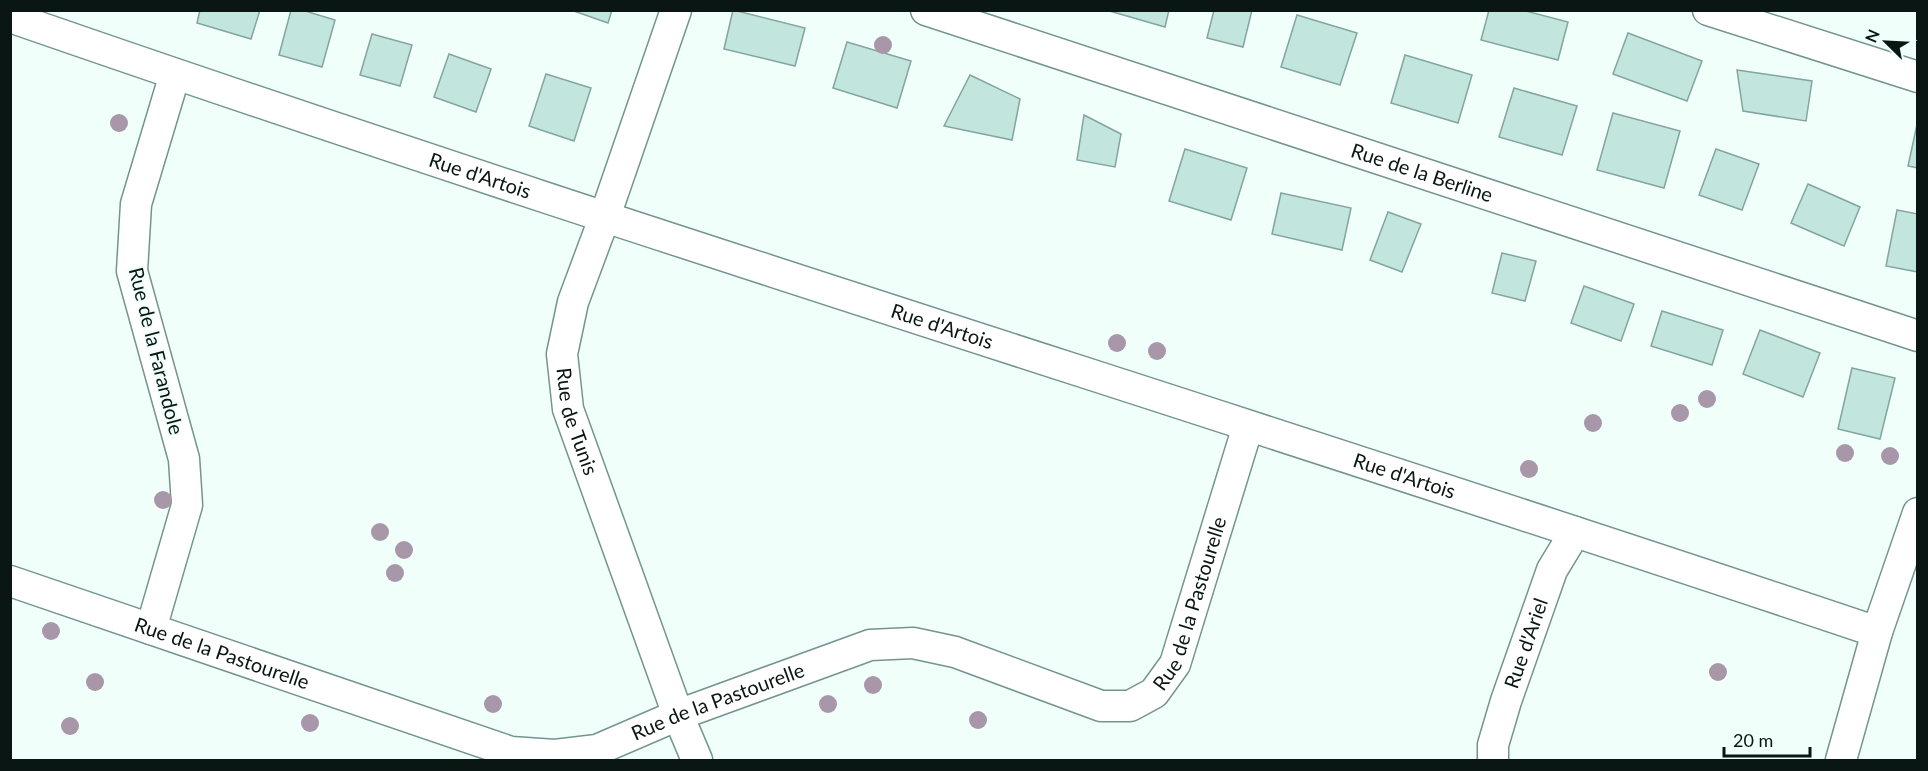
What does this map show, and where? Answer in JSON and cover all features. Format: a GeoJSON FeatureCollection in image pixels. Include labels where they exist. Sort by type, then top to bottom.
{"type":"FeatureCollection","features":[{"type":"Feature","properties":{"kind":"street","name":"Rue de Tunis"},"geometry":{"type":"LineString","coordinates":[[676,10],[573,302],[562,354],[568,409],[678,715],[697,760]]}},
{"type":"Feature","properties":{"kind":"street","name":"Rue de la Berline"},"geometry":{"type":"LineString","coordinates":[[926,10],[1917,336]]}},
{"type":"Feature","properties":{"kind":"street"},"geometry":{"type":"LineString","coordinates":[[1708,10],[1917,77]]}},
{"type":"Feature","properties":{"kind":"street","name":"Rue d'Artois"},"geometry":{"type":"LineString","coordinates":[[10,17],[605,216],[1877,632]]}},
{"type":"Feature","properties":{"kind":"street","name":"Rue de la Farandole"},"geometry":{"type":"LineString","coordinates":[[151,629],[187,506],[184,459],[132,272],[136,204],[175,74]]}},
{"type":"Feature","properties":{"kind":"street","name":"Rue de la Pastourelle"},"geometry":{"type":"LineString","coordinates":[[10,581],[511,752],[555,755],[597,750],[678,715],[870,645],[913,643],[955,652],[1101,706],[1130,706],[1154,693],[1174,664],[1248,426]]}},
{"type":"Feature","properties":{"kind":"street"},"geometry":{"type":"LineString","coordinates":[[1841,760],[1877,632],[1911,559],[1917,513]]}},
{"type":"Feature","properties":{"kind":"street","name":"Rue d'Ariel"},"geometry":{"type":"LineString","coordinates":[[1493,760],[1493,745],[1506,701],[1551,570],[1575,532]]}},
{"type":"Feature","properties":{"kind":"building"},"geometry":{"type":"Polygon","coordinates":[[[200,10],[260,10],[251,39],[197,23],[200,10]]]}},
{"type":"Feature","properties":{"kind":"building"},"geometry":{"type":"Polygon","coordinates":[[[291,10],[302,10],[335,20],[322,67],[279,55],[291,10]]]}},
{"type":"Feature","properties":{"kind":"building"},"geometry":{"type":"Polygon","coordinates":[[[571,10],[612,10],[608,23],[571,10]]]}},
{"type":"Feature","properties":{"kind":"building"},"geometry":{"type":"Polygon","coordinates":[[[733,10],[805,28],[795,66],[724,49],[733,10]]]}},
{"type":"Feature","properties":{"kind":"building"},"geometry":{"type":"Polygon","coordinates":[[[1106,10],[1169,10],[1165,27],[1106,10]]]}},
{"type":"Feature","properties":{"kind":"building"},"geometry":{"type":"Polygon","coordinates":[[[1214,10],[1252,10],[1243,47],[1207,38],[1214,10]]]}},
{"type":"Feature","properties":{"kind":"building"},"geometry":{"type":"Polygon","coordinates":[[[1489,10],[1522,10],[1568,22],[1558,60],[1481,40],[1489,10]]]}},
{"type":"Feature","properties":{"kind":"building"},"geometry":{"type":"Polygon","coordinates":[[[1297,15],[1357,33],[1340,85],[1281,67],[1297,15]]]}},
{"type":"Feature","properties":{"kind":"building"},"geometry":{"type":"Polygon","coordinates":[[[1628,33],[1702,61],[1687,101],[1613,74],[1628,33]]]}},
{"type":"Feature","properties":{"kind":"building"},"geometry":{"type":"Polygon","coordinates":[[[372,34],[412,45],[400,86],[360,75],[372,34]]]}},
{"type":"Feature","properties":{"kind":"building"},"geometry":{"type":"Polygon","coordinates":[[[847,42],[911,61],[897,108],[833,88],[847,42]]]}},
{"type":"Feature","properties":{"kind":"building"},"geometry":{"type":"Polygon","coordinates":[[[449,54],[491,69],[476,112],[434,97],[449,54]]]}},
{"type":"Feature","properties":{"kind":"building"},"geometry":{"type":"Polygon","coordinates":[[[1405,55],[1472,75],[1458,123],[1391,103],[1405,55]]]}},
{"type":"Feature","properties":{"kind":"building"},"geometry":{"type":"Polygon","coordinates":[[[1737,70],[1812,81],[1806,121],[1743,111],[1737,70]]]}},
{"type":"Feature","properties":{"kind":"building"},"geometry":{"type":"Polygon","coordinates":[[[546,74],[591,88],[574,141],[529,126],[546,74]]]}},
{"type":"Feature","properties":{"kind":"building"},"geometry":{"type":"Polygon","coordinates":[[[970,75],[1020,99],[1012,140],[944,126],[970,75]]]}},
{"type":"Feature","properties":{"kind":"building"},"geometry":{"type":"Polygon","coordinates":[[[1514,88],[1577,106],[1562,155],[1499,137],[1514,88]]]}},
{"type":"Feature","properties":{"kind":"building"},"geometry":{"type":"Polygon","coordinates":[[[1613,113],[1680,131],[1664,188],[1597,170],[1613,113]]]}},
{"type":"Feature","properties":{"kind":"building"},"geometry":{"type":"Polygon","coordinates":[[[1084,115],[1121,134],[1115,167],[1077,160],[1084,115]]]}},
{"type":"Feature","properties":{"kind":"building"},"geometry":{"type":"Polygon","coordinates":[[[1918,120],[1918,168],[1908,166],[1918,120]]]}},
{"type":"Feature","properties":{"kind":"building"},"geometry":{"type":"Polygon","coordinates":[[[1185,149],[1247,168],[1231,220],[1169,201],[1185,149]]]}},
{"type":"Feature","properties":{"kind":"building"},"geometry":{"type":"Polygon","coordinates":[[[1716,149],[1759,164],[1742,210],[1699,195],[1716,149]]]}},
{"type":"Feature","properties":{"kind":"building"},"geometry":{"type":"Polygon","coordinates":[[[1808,184],[1860,207],[1844,246],[1791,223],[1808,184]]]}},
{"type":"Feature","properties":{"kind":"building"},"geometry":{"type":"Polygon","coordinates":[[[1281,193],[1351,208],[1342,250],[1272,234],[1281,193]]]}},
{"type":"Feature","properties":{"kind":"building"},"geometry":{"type":"Polygon","coordinates":[[[1897,210],[1918,214],[1918,272],[1886,266],[1897,210]]]}},
{"type":"Feature","properties":{"kind":"building"},"geometry":{"type":"Polygon","coordinates":[[[1388,212],[1421,224],[1402,272],[1370,260],[1388,212]]]}},
{"type":"Feature","properties":{"kind":"building"},"geometry":{"type":"Polygon","coordinates":[[[1502,253],[1536,261],[1525,301],[1492,293],[1502,253]]]}},
{"type":"Feature","properties":{"kind":"building"},"geometry":{"type":"Polygon","coordinates":[[[1584,286],[1634,304],[1621,341],[1571,323],[1584,286]]]}},
{"type":"Feature","properties":{"kind":"building"},"geometry":{"type":"Polygon","coordinates":[[[1662,311],[1723,330],[1712,365],[1651,346],[1662,311]]]}},
{"type":"Feature","properties":{"kind":"building"},"geometry":{"type":"Polygon","coordinates":[[[1760,330],[1820,353],[1803,397],[1743,374],[1760,330]]]}},
{"type":"Feature","properties":{"kind":"building"},"geometry":{"type":"Polygon","coordinates":[[[1852,368],[1895,378],[1880,439],[1838,429],[1852,368]]]}}]}
